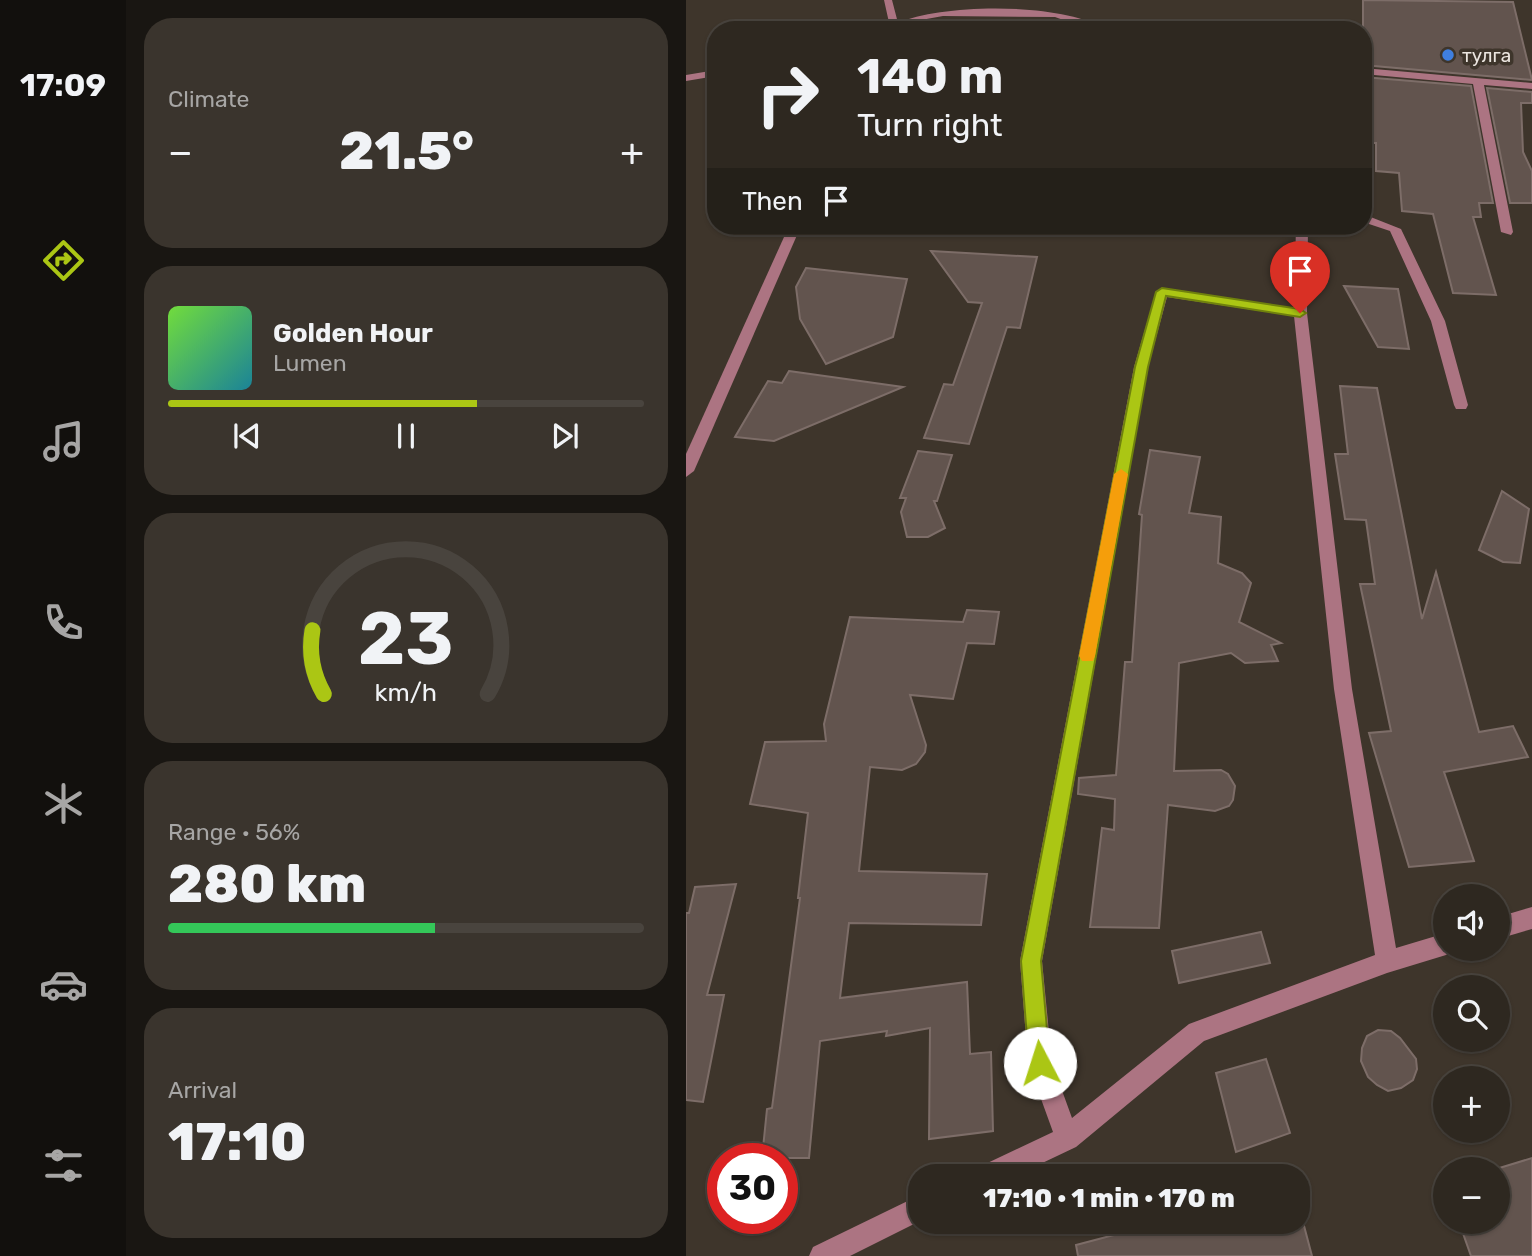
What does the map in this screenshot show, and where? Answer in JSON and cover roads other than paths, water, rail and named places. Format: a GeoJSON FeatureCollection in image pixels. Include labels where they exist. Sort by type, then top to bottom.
{"type":"FeatureCollection","features":[{"type":"Feature","properties":{"kind":"street"},"geometry":{"type":"LineString","coordinates":[[888,0],[892,21]]}},
{"type":"Feature","properties":{"kind":"street"},"geometry":{"type":"LineString","coordinates":[[911,21],[943,13],[1056,13],[1077,21]]}},
{"type":"Feature","properties":{"kind":"street"},"geometry":{"type":"LineString","coordinates":[[1372,72],[1532,86]]}},
{"type":"Feature","properties":{"kind":"street"},"geometry":{"type":"LineString","coordinates":[[686,78],[707,74]]}},
{"type":"Feature","properties":{"kind":"street"},"geometry":{"type":"LineString","coordinates":[[1478,81],[1507,232]]}},
{"type":"Feature","properties":{"kind":"street"},"geometry":{"type":"LineString","coordinates":[[1372,221],[1395,229],[1438,321],[1461,405]]}},
{"type":"Feature","properties":{"kind":"street"},"geometry":{"type":"LineString","coordinates":[[686,471],[791,235]]}},
{"type":"Feature","properties":{"kind":"street"},"geometry":{"type":"LineString","coordinates":[[1302,235],[1300,313],[1343,689],[1387,961]]}},
{"type":"Feature","properties":{"kind":"street"},"geometry":{"type":"LineString","coordinates":[[1067,1138],[1040,1063],[1031,961],[1141,367],[1162,292],[1300,313]]}},
{"type":"Feature","properties":{"kind":"street"},"geometry":{"type":"LineString","coordinates":[[1510,924],[1532,918]]}},
{"type":"Feature","properties":{"kind":"street"},"geometry":{"type":"LineString","coordinates":[[1013,1164],[1067,1138],[1197,1032],[1387,961],[1433,948]]}},
{"type":"Feature","properties":{"kind":"street"},"geometry":{"type":"LineString","coordinates":[[821,1256],[908,1214]]}},
{"type":"Feature","properties":{"kind":"place","name":"тулга"},"geometry":{"type":"Point","coordinates":[1448,55]}}]}
